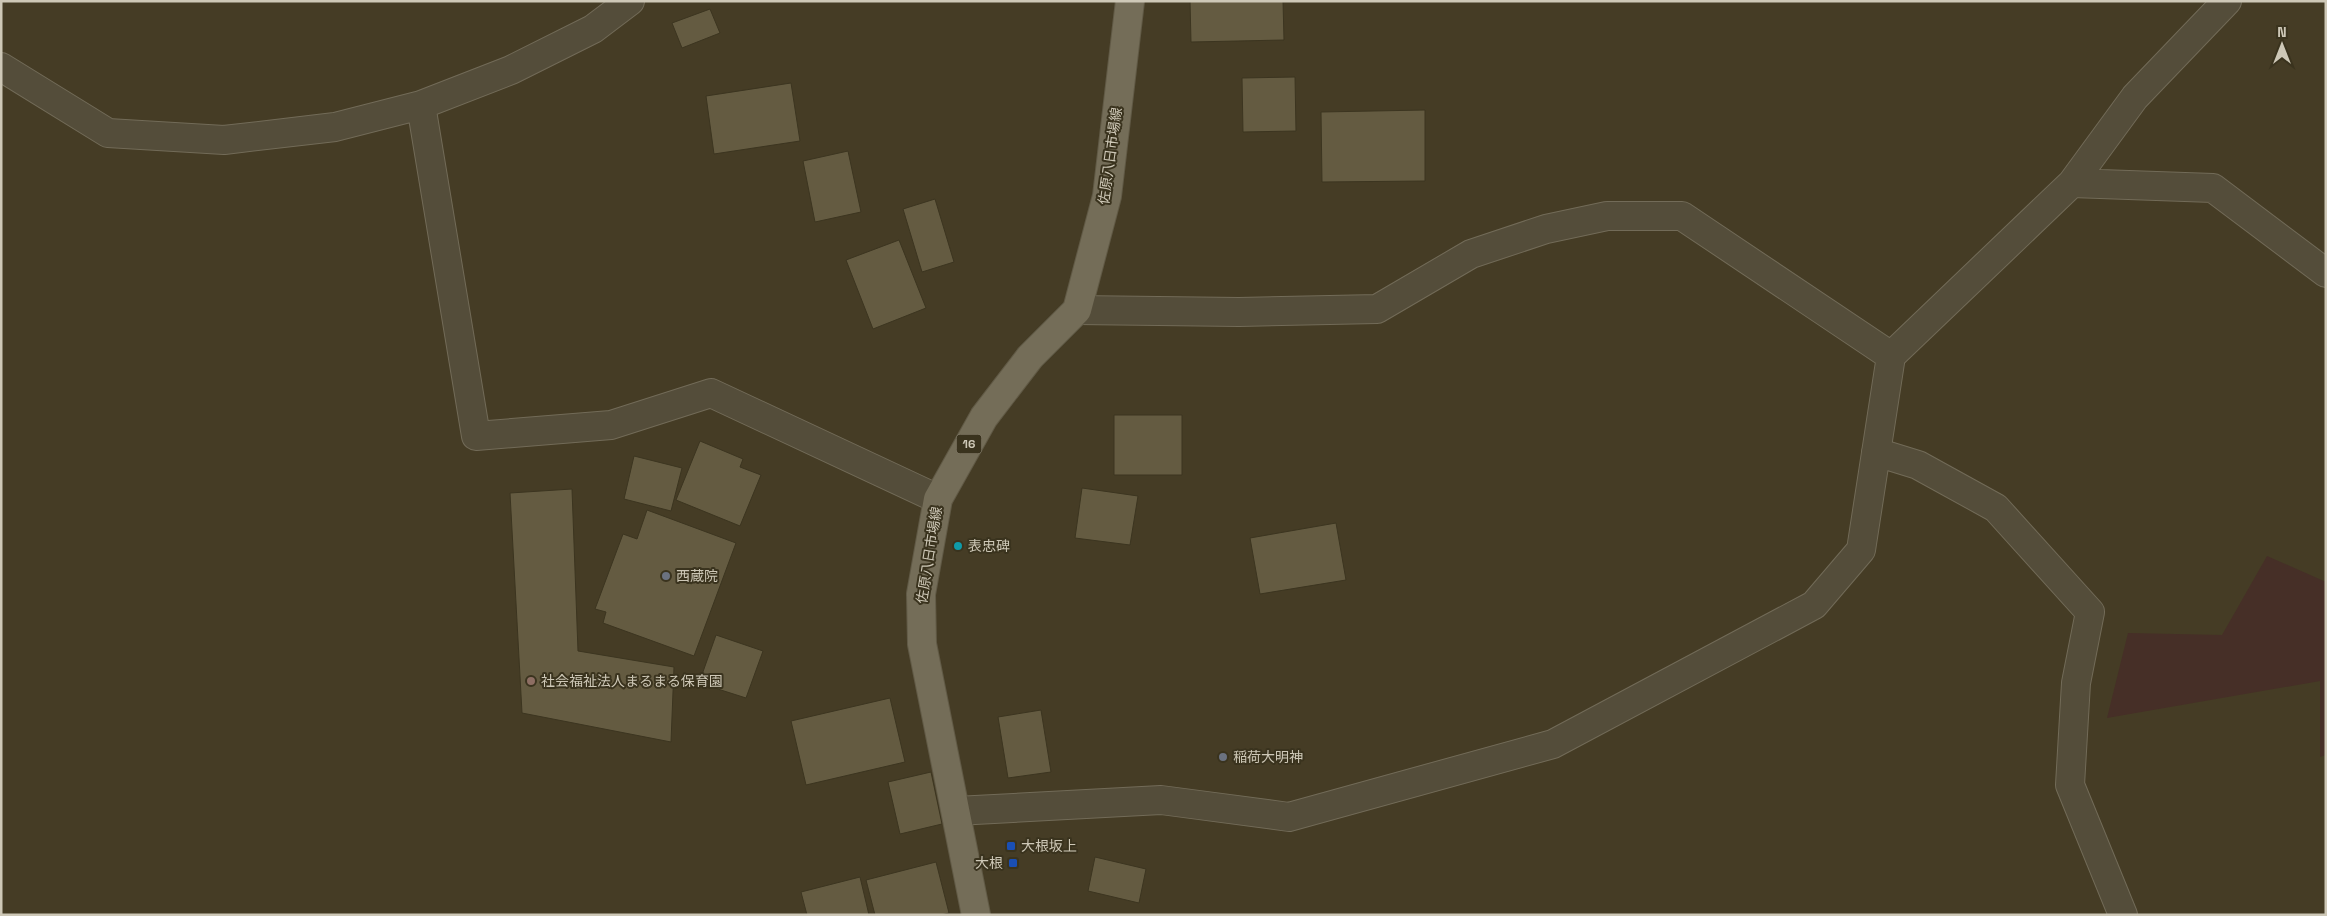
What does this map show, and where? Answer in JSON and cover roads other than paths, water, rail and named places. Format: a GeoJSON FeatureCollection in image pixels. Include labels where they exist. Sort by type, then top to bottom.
{"type":"FeatureCollection","features":[{"type":"Feature","properties":{"kind":"main road","name":"佐原八日市場線"},"geometry":{"type":"LineString","coordinates":[[976,915],[922,644],[920,594],[938,500],[984,417],[1030,357],[1077,310],[1107,196],[1130,1]]}},
{"type":"Feature","properties":{"kind":"street"},"geometry":{"type":"LineString","coordinates":[[1,67],[108,133],[224,140],[335,127],[420,105],[519,66],[593,29],[630,1]]}},
{"type":"Feature","properties":{"kind":"street"},"geometry":{"type":"LineString","coordinates":[[956,811],[1161,800],[1289,817],[1553,744],[1814,605],[1861,550],[1891,356],[2072,183],[2135,97],[2227,1]]}},
{"type":"Feature","properties":{"kind":"street"},"geometry":{"type":"LineString","coordinates":[[420,105],[476,436],[611,425],[711,393],[938,500]]}},
{"type":"Feature","properties":{"kind":"street"},"geometry":{"type":"LineString","coordinates":[[2072,183],[2213,188],[2326,273]]}},
{"type":"Feature","properties":{"kind":"street"},"geometry":{"type":"LineString","coordinates":[[1077,310],[1239,312],[1377,309],[1471,254],[1546,229],[1607,216],[1682,216],[1891,356]]}},
{"type":"Feature","properties":{"kind":"street"},"geometry":{"type":"LineString","coordinates":[[1876,452],[1918,465],[1996,508],[2090,612],[2076,683],[2070,785],[2123,915]]}},
{"type":"Feature","properties":{"kind":"place","name":"表忠碑"},"geometry":{"type":"Point","coordinates":[958,546]}},
{"type":"Feature","properties":{"kind":"place","name":"西蔵院"},"geometry":{"type":"Point","coordinates":[666,576]}},
{"type":"Feature","properties":{"kind":"place","name":"社会福祉法人まるまる保育園"},"geometry":{"type":"Point","coordinates":[531,681]}},
{"type":"Feature","properties":{"kind":"place","name":"稲荷大明神"},"geometry":{"type":"Point","coordinates":[1223,757]}},
{"type":"Feature","properties":{"kind":"place","name":"大根坂上"},"geometry":{"type":"Point","coordinates":[1011,846]}},
{"type":"Feature","properties":{"kind":"place","name":"大根"},"geometry":{"type":"Point","coordinates":[1013,863]}}]}
